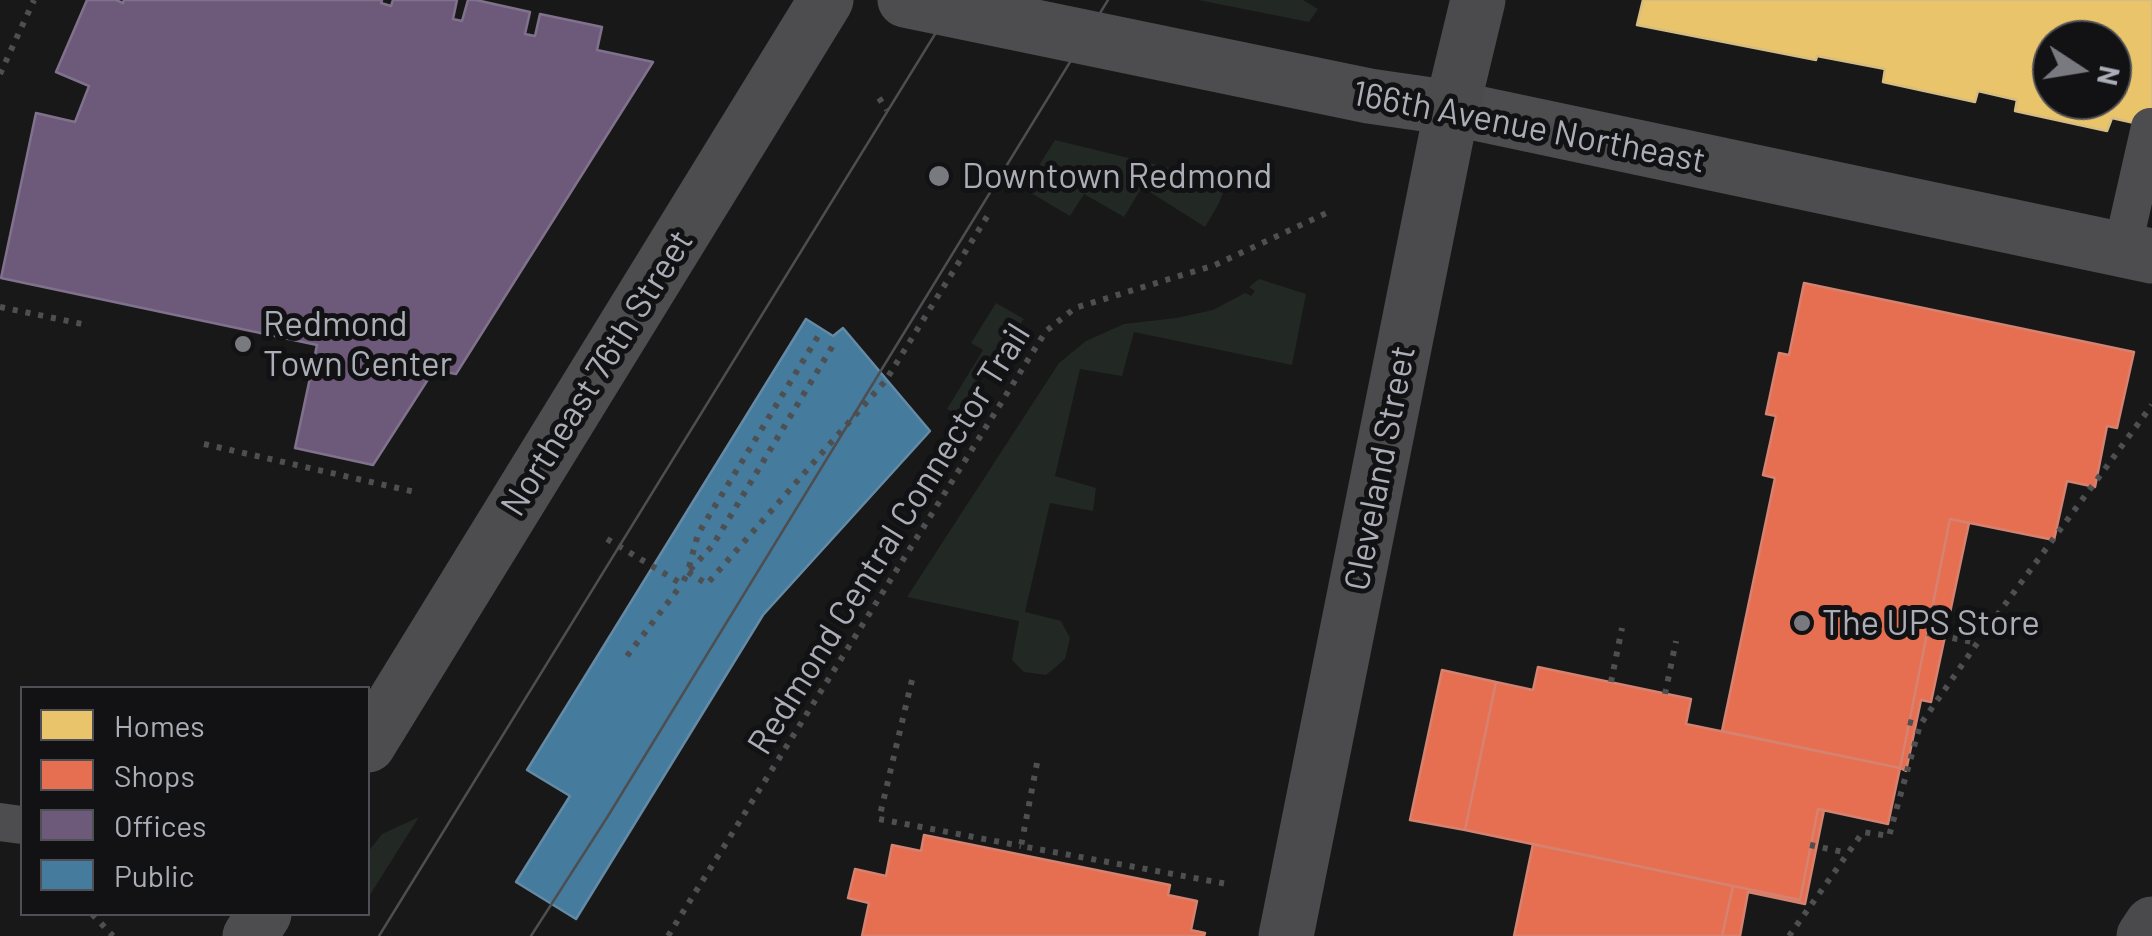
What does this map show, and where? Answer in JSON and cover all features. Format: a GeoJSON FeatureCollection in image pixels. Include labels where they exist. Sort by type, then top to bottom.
{"type":"FeatureCollection","features":[{"type":"Feature","properties":{"kind":"main road","name":"Cleveland Street"},"geometry":{"type":"LineString","coordinates":[[1286,936],[1452,108],[1478,0]]}},
{"type":"Feature","properties":{"kind":"main road"},"geometry":{"type":"LineString","coordinates":[[2144,936],[2152,924]]}},
{"type":"Feature","properties":{"kind":"street","name":"Northeast 76th Street"},"geometry":{"type":"LineString","coordinates":[[370,742],[826,0]]}},
{"type":"Feature","properties":{"kind":"street","name":"166th Avenue Northeast"},"geometry":{"type":"LineString","coordinates":[[905,0],[1293,80],[1452,108],[2137,253]]}},
{"type":"Feature","properties":{"kind":"lane"},"geometry":{"type":"LineString","coordinates":[[2137,253],[2150,126]]}},
{"type":"Feature","properties":{"kind":"path"},"geometry":{"type":"LineString","coordinates":[[0,74],[34,0]]}},
{"type":"Feature","properties":{"kind":"path"},"geometry":{"type":"LineString","coordinates":[[879,98],[887,110]]}},
{"type":"Feature","properties":{"kind":"path","name":"Redmond Central Connector Trail"},"geometry":{"type":"LineString","coordinates":[[668,936],[1046,331],[1074,308],[1215,265],[1333,210]]}},
{"type":"Feature","properties":{"kind":"path"},"geometry":{"type":"LineString","coordinates":[[688,572],[707,584],[886,380],[988,215]]}},
{"type":"Feature","properties":{"kind":"path"},"geometry":{"type":"LineString","coordinates":[[0,306],[87,325]]}},
{"type":"Feature","properties":{"kind":"path"},"geometry":{"type":"LineString","coordinates":[[627,656],[682,584],[698,534],[820,333]]}},
{"type":"Feature","properties":{"kind":"path"},"geometry":{"type":"LineString","coordinates":[[688,572],[713,545],[835,342]]}},
{"type":"Feature","properties":{"kind":"path"},"geometry":{"type":"LineString","coordinates":[[1788,936],[1863,832],[1888,836],[1920,724],[2152,405]]}},
{"type":"Feature","properties":{"kind":"path"},"geometry":{"type":"LineString","coordinates":[[204,444],[415,492]]}},
{"type":"Feature","properties":{"kind":"path"},"geometry":{"type":"LineString","coordinates":[[607,539],[682,584]]}},
{"type":"Feature","properties":{"kind":"path"},"geometry":{"type":"LineString","coordinates":[[1932,608],[1992,622]]}},
{"type":"Feature","properties":{"kind":"path"},"geometry":{"type":"LineString","coordinates":[[1611,682],[1622,628]]}},
{"type":"Feature","properties":{"kind":"path"},"geometry":{"type":"LineString","coordinates":[[1927,633],[1978,643]]}},
{"type":"Feature","properties":{"kind":"path"},"geometry":{"type":"LineString","coordinates":[[1665,694],[1676,640]]}},
{"type":"Feature","properties":{"kind":"path"},"geometry":{"type":"LineString","coordinates":[[912,680],[879,819],[1227,884]]}},
{"type":"Feature","properties":{"kind":"path"},"geometry":{"type":"LineString","coordinates":[[1908,722],[1920,724]]}},
{"type":"Feature","properties":{"kind":"path"},"geometry":{"type":"LineString","coordinates":[[1021,846],[1037,763]]}},
{"type":"Feature","properties":{"kind":"path"},"geometry":{"type":"LineString","coordinates":[[1810,846],[1848,854]]}},
{"type":"Feature","properties":{"kind":"path"},"geometry":{"type":"LineString","coordinates":[[94,916],[114,936]]}},
{"type":"Feature","properties":{"kind":"shaded area"},"geometry":{"type":"Polygon","coordinates":[[[1198,0],[1303,0],[1318,9],[1309,22],[1198,0]]]}},
{"type":"Feature","properties":{"kind":"shaded area"},"geometry":{"type":"Polygon","coordinates":[[[1055,140],[1227,182],[1205,227],[1142,187],[1124,217],[1084,194],[1070,216],[1024,189],[1055,140]]]}},
{"type":"Feature","properties":{"kind":"shaded area"},"geometry":{"type":"Polygon","coordinates":[[[1259,279],[1306,294],[1292,365],[1134,332],[1122,376],[1080,369],[1055,476],[1096,488],[1093,511],[1050,503],[1025,612],[1061,621],[1070,638],[1065,659],[1046,675],[1024,672],[1012,660],[1019,621],[907,597],[1059,363],[1086,341],[1124,324],[1213,310],[1245,293],[1251,296],[1255,291],[1249,287],[1259,279]]]}},
{"type":"Feature","properties":{"kind":"shaded area"},"geometry":{"type":"Polygon","coordinates":[[[996,303],[1024,319],[987,367],[958,415],[947,409],[983,350],[971,343],[996,303]]]}},
{"type":"Feature","properties":{"kind":"shaded area"},"geometry":{"type":"Polygon","coordinates":[[[419,817],[370,895],[370,849],[382,834],[419,817]]]}},
{"type":"Feature","properties":{"kind":"building: Homes"},"geometry":{"type":"Polygon","coordinates":[[[1643,0],[2152,0],[2152,127],[2121,120],[2132,120],[2132,20],[2032,20],[2032,115],[2015,111],[2017,100],[1978,91],[1975,102],[1883,82],[1885,69],[1817,56],[1816,60],[1637,25],[1643,0]]]}},
{"type":"Feature","properties":{"kind":"building: Homes"},"geometry":{"type":"Polygon","coordinates":[[[2056,120],[2111,120],[2107,131],[2056,120]]]}},
{"type":"Feature","properties":{"kind":"building: Shops"},"geometry":{"type":"Polygon","coordinates":[[[1804,283],[2134,352],[2117,428],[2107,426],[2095,487],[2067,481],[2054,540],[1950,519],[1900,768],[1722,731],[1775,478],[1763,475],[1776,416],[1766,414],[1779,353],[1789,355],[1804,283]]]}},
{"type":"Feature","properties":{"kind":"building: Shops"},"geometry":{"type":"Polygon","coordinates":[[[1950,519],[1969,523],[1931,702],[1921,700],[1906,771],[1900,768],[1950,519]]]}},
{"type":"Feature","properties":{"kind":"building: Shops"},"geometry":{"type":"Polygon","coordinates":[[[1538,667],[1691,699],[1686,724],[1900,768],[1888,824],[1818,809],[1800,900],[1465,830],[1496,682],[1533,690],[1538,667]]]}},
{"type":"Feature","properties":{"kind":"building: Shops"},"geometry":{"type":"Polygon","coordinates":[[[1442,670],[1496,682],[1465,830],[1410,820],[1442,670]]]}},
{"type":"Feature","properties":{"kind":"building: Shops"},"geometry":{"type":"Polygon","coordinates":[[[1818,809],[1824,810],[1805,904],[1748,892],[1740,936],[1722,936],[1733,886],[1800,900],[1818,809]]]}},
{"type":"Feature","properties":{"kind":"building: Shops"},"geometry":{"type":"Polygon","coordinates":[[[924,835],[1170,885],[1168,895],[1197,901],[1191,930],[1205,933],[1204,936],[862,936],[869,903],[848,898],[855,869],[886,876],[892,845],[921,851],[924,835]]]}},
{"type":"Feature","properties":{"kind":"building: Shops"},"geometry":{"type":"Polygon","coordinates":[[[1533,844],[1733,886],[1722,936],[1514,936],[1533,844]]]}},
{"type":"Feature","properties":{"kind":"building: Offices"},"geometry":{"type":"Polygon","coordinates":[[[87,0],[382,0],[381,3],[391,6],[393,0],[457,0],[453,19],[462,21],[468,0],[476,0],[530,12],[525,34],[535,36],[540,14],[602,27],[597,50],[653,62],[456,374],[434,370],[373,465],[295,448],[317,345],[1,278],[36,113],[75,122],[89,86],[56,72],[87,0]]]}},
{"type":"Feature","properties":{"kind":"building: Public"},"geometry":{"type":"Polygon","coordinates":[[[806,319],[833,336],[843,328],[930,431],[763,615],[576,919],[516,882],[570,796],[527,770],[806,319]]]}},
{"type":"Feature","properties":{"kind":"tram line"},"geometry":{"type":"LineString","coordinates":[[379,936],[956,0]]}},
{"type":"Feature","properties":{"kind":"tram line"},"geometry":{"type":"LineString","coordinates":[[531,936],[1108,0]]}},
{"type":"Feature","properties":{"kind":"place","name":"Downtown Redmond"},"geometry":{"type":"Point","coordinates":[939,176]}},
{"type":"Feature","properties":{"kind":"place","name":"Redmond Town Center"},"geometry":{"type":"Point","coordinates":[243,344]}},
{"type":"Feature","properties":{"kind":"place","name":"The UPS Store"},"geometry":{"type":"Point","coordinates":[1802,623]}}]}
